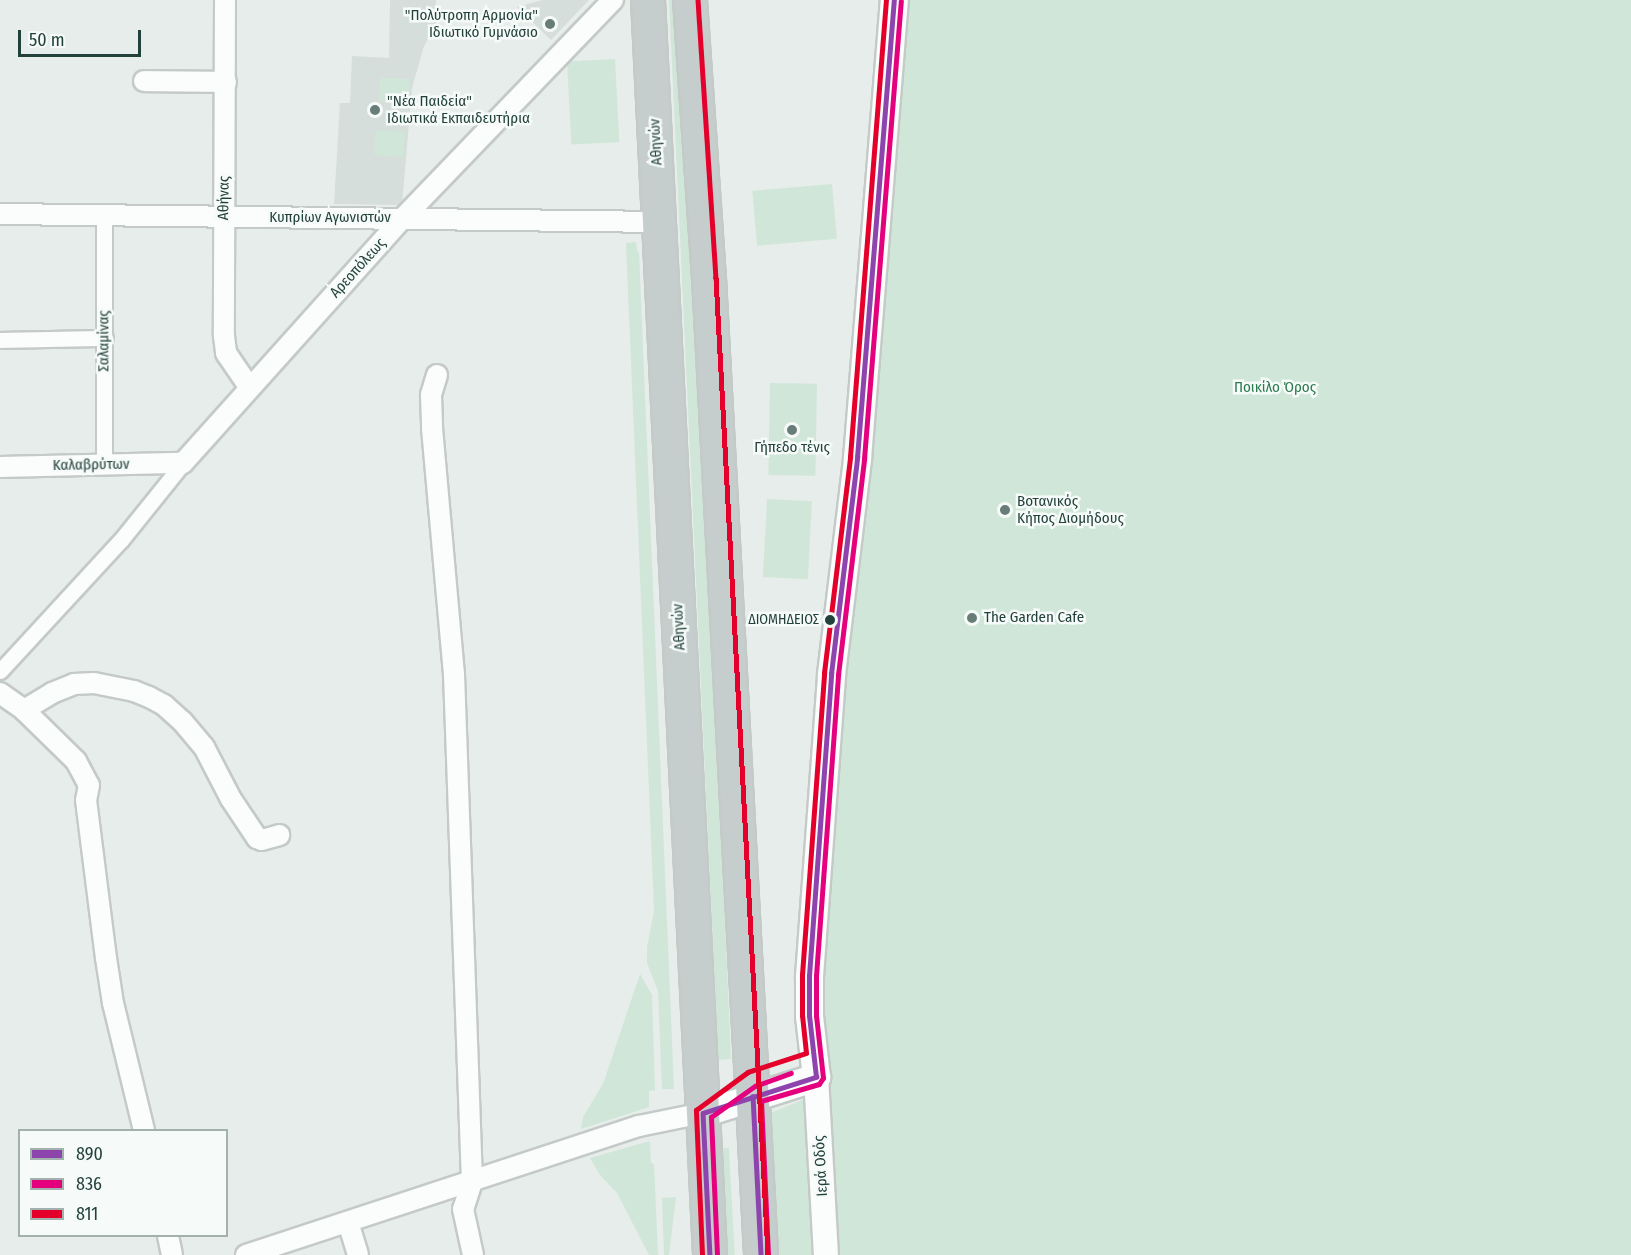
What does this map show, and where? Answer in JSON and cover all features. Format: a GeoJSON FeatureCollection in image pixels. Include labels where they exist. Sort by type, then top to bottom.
{"type":"FeatureCollection","features":[{"type":"Feature","properties":{"kind":"highway","name":"Αθηνών"},"geometry":{"type":"LineString","coordinates":[[648,0],[710,1255]]}},
{"type":"Feature","properties":{"kind":"highway"},"geometry":{"type":"LineString","coordinates":[[690,0],[709,278],[761,1255]]}},
{"type":"Feature","properties":{"kind":"main road","name":"Ιερά Οδός"},"geometry":{"type":"LineString","coordinates":[[815,1067],[809,1016],[809,976],[831,686],[857,458],[894,0]]}},
{"type":"Feature","properties":{"kind":"main road"},"geometry":{"type":"LineString","coordinates":[[703,1113],[752,1088],[815,1067]]}},
{"type":"Feature","properties":{"kind":"street","name":"Αθήνας"},"geometry":{"type":"LineString","coordinates":[[225,0],[223,218],[226,353],[250,388]]}},
{"type":"Feature","properties":{"kind":"street","name":"Αρεοπόλεως"},"geometry":{"type":"LineString","coordinates":[[183,463],[403,218],[613,0]]}},
{"type":"Feature","properties":{"kind":"street"},"geometry":{"type":"LineString","coordinates":[[144,81],[226,82]]}},
{"type":"Feature","properties":{"kind":"street","name":"Κυπρίων Αγωνιστών"},"geometry":{"type":"LineString","coordinates":[[0,214],[660,222]]}},
{"type":"Feature","properties":{"kind":"street","name":"Σαλαμίνας"},"geometry":{"type":"LineString","coordinates":[[104,216],[104,465]]}},
{"type":"Feature","properties":{"kind":"street"},"geometry":{"type":"LineString","coordinates":[[0,340],[105,338]]}},
{"type":"Feature","properties":{"kind":"street"},"geometry":{"type":"LineString","coordinates":[[437,375],[431,395],[432,428],[454,674],[472,1182],[463,1209],[473,1255]]}},
{"type":"Feature","properties":{"kind":"street"},"geometry":{"type":"LineString","coordinates":[[0,671],[121,540],[183,463]]}},
{"type":"Feature","properties":{"kind":"street","name":"Καλαβρύτων"},"geometry":{"type":"LineString","coordinates":[[0,467],[183,463]]}},
{"type":"Feature","properties":{"kind":"street"},"geometry":{"type":"LineString","coordinates":[[24,710],[52,693],[74,684],[94,683],[134,691],[149,697],[164,705],[182,721],[204,747],[231,799],[257,838],[262,840],[279,835]]}},
{"type":"Feature","properties":{"kind":"street"},"geometry":{"type":"LineString","coordinates":[[0,693],[24,710],[76,761],[89,785],[86,800],[113,1003],[144,1129]]}},
{"type":"Feature","properties":{"kind":"street","name":"Ιερά Οδός"},"geometry":{"type":"LineString","coordinates":[[815,1067],[826,1255]]}},
{"type":"Feature","properties":{"kind":"street"},"geometry":{"type":"LineString","coordinates":[[246,1255],[639,1126],[703,1113]]}},
{"type":"Feature","properties":{"kind":"street"},"geometry":{"type":"LineString","coordinates":[[348,1222],[358,1255]]}},
{"type":"Feature","properties":{"kind":"street"},"geometry":{"type":"LineString","coordinates":[[168,1237],[172,1255]]}},
{"type":"Feature","properties":{"kind":"shaded area","name":"\"Νέα Παιδεία\" Ιδιωτικά Εκπαιδευτήρια"},"geometry":{"type":"Polygon","coordinates":[[[390,0],[436,0],[436,26],[424,46],[412,88],[402,205],[334,204],[340,103],[350,103],[352,56],[389,58],[390,0]]]}},
{"type":"Feature","properties":{"kind":"shaded area","name":"\"Πολύτροπη Αρμονία\" Ιδιωτικό Γυμνάσιο"},"geometry":{"type":"Polygon","coordinates":[[[543,0],[589,0],[551,40],[517,7],[543,0]]]}},
{"type":"Feature","properties":{"kind":"green space"},"geometry":{"type":"Polygon","coordinates":[[[669,0],[677,0],[688,226],[696,257],[731,1059],[718,1060],[718,1053],[669,0]]]}},
{"type":"Feature","properties":{"kind":"green space","name":"Ποικίλο Όρος"},"geometry":{"type":"Polygon","coordinates":[[[894,0],[1631,0],[1631,1255],[775,1255],[768,1114],[817,1094],[814,1058],[894,0]]]}},
{"type":"Feature","properties":{"kind":"green space"},"geometry":{"type":"Polygon","coordinates":[[[615,59],[619,142],[571,144],[567,62],[615,59]]]}},
{"type":"Feature","properties":{"kind":"green space"},"geometry":{"type":"Polygon","coordinates":[[[380,78],[410,79],[409,102],[379,101],[380,78]]]}},
{"type":"Feature","properties":{"kind":"green space"},"geometry":{"type":"Polygon","coordinates":[[[376,130],[405,132],[403,157],[374,155],[376,130]]]}},
{"type":"Feature","properties":{"kind":"green space"},"geometry":{"type":"Polygon","coordinates":[[[832,184],[837,239],[757,246],[752,191],[832,184]]]}},
{"type":"Feature","properties":{"kind":"green space"},"geometry":{"type":"Polygon","coordinates":[[[636,242],[639,252],[674,1089],[662,1089],[658,991],[647,963],[647,947],[654,911],[626,243],[636,242]]]}},
{"type":"Feature","properties":{"kind":"green space","name":"Γήπεδο τένις"},"geometry":{"type":"Polygon","coordinates":[[[770,383],[817,384],[815,476],[768,475],[770,383]]]}},
{"type":"Feature","properties":{"kind":"green space","name":"Γήπεδο τένις"},"geometry":{"type":"Polygon","coordinates":[[[767,499],[812,501],[808,579],[763,577],[767,499]]]}},
{"type":"Feature","properties":{"kind":"green space"},"geometry":{"type":"Polygon","coordinates":[[[640,974],[652,995],[655,1090],[649,1091],[649,1107],[581,1129],[583,1117],[603,1084],[640,974]]]}},
{"type":"Feature","properties":{"kind":"green space"},"geometry":{"type":"Polygon","coordinates":[[[650,1141],[651,1163],[654,1164],[658,1255],[649,1255],[617,1193],[600,1175],[590,1158],[650,1141]]]}},
{"type":"Feature","properties":{"kind":"green space"},"geometry":{"type":"Polygon","coordinates":[[[721,1148],[729,1148],[735,1255],[727,1255],[721,1148]]]}},
{"type":"Feature","properties":{"kind":"green space"},"geometry":{"type":"Polygon","coordinates":[[[676,1197],[669,1255],[664,1255],[662,1198],[676,1197]]]}},
{"type":"Feature","properties":{"kind":"transit line","name":"811"},"geometry":{"type":"LineString","coordinates":[[698,0],[716,278],[768,1255]]}},
{"type":"Feature","properties":{"kind":"transit line","name":"811"},"geometry":{"type":"LineString","coordinates":[[702,1255],[696,1110],[748,1072],[806,1053],[802,1016],[802,975],[824,673],[850,457],[886,0]]}},
{"type":"Feature","properties":{"kind":"transit line","name":"890"},"geometry":{"type":"LineString","coordinates":[[703,1113],[816,1077],[809,1016],[809,976],[831,674],[857,458],[894,0]]}},
{"type":"Feature","properties":{"kind":"transit line","name":"836"},"geometry":{"type":"LineString","coordinates":[[768,1255],[761,1101],[819,1084],[823,1078],[816,1016],[816,976],[838,675],[864,459],[901,1]]}},
{"type":"Feature","properties":{"kind":"transit line","name":"836"},"geometry":{"type":"LineString","coordinates":[[717,1255],[711,1117],[755,1086],[791,1073]]}},
{"type":"Feature","properties":{"kind":"transit line","name":"890"},"geometry":{"type":"LineString","coordinates":[[753,1096],[761,1255]]}},
{"type":"Feature","properties":{"kind":"transit line","name":"890"},"geometry":{"type":"LineString","coordinates":[[703,1113],[710,1255]]}},
{"type":"Feature","properties":{"kind":"place","name":"\"Πολύτροπη Αρμονία\" Ιδιωτικό Γυμνάσιο"},"geometry":{"type":"Point","coordinates":[550,24]}},
{"type":"Feature","properties":{"kind":"place","name":"\"Νέα Παιδεία\" Ιδιωτικά Εκπαιδευτήρια"},"geometry":{"type":"Point","coordinates":[375,110]}},
{"type":"Feature","properties":{"kind":"place","name":"Γήπεδο τένις"},"geometry":{"type":"Point","coordinates":[792,430]}},
{"type":"Feature","properties":{"kind":"place","name":"Βοτανικός Κήπος Διομήδους"},"geometry":{"type":"Point","coordinates":[1005,510]}},
{"type":"Feature","properties":{"kind":"place","name":"The Garden Cafe"},"geometry":{"type":"Point","coordinates":[972,618]}},
{"type":"Feature","properties":{"kind":"place","name":"ΔΙΟΜΗΔΕΙΟΣ"},"geometry":{"type":"Point","coordinates":[830,620]}}]}
